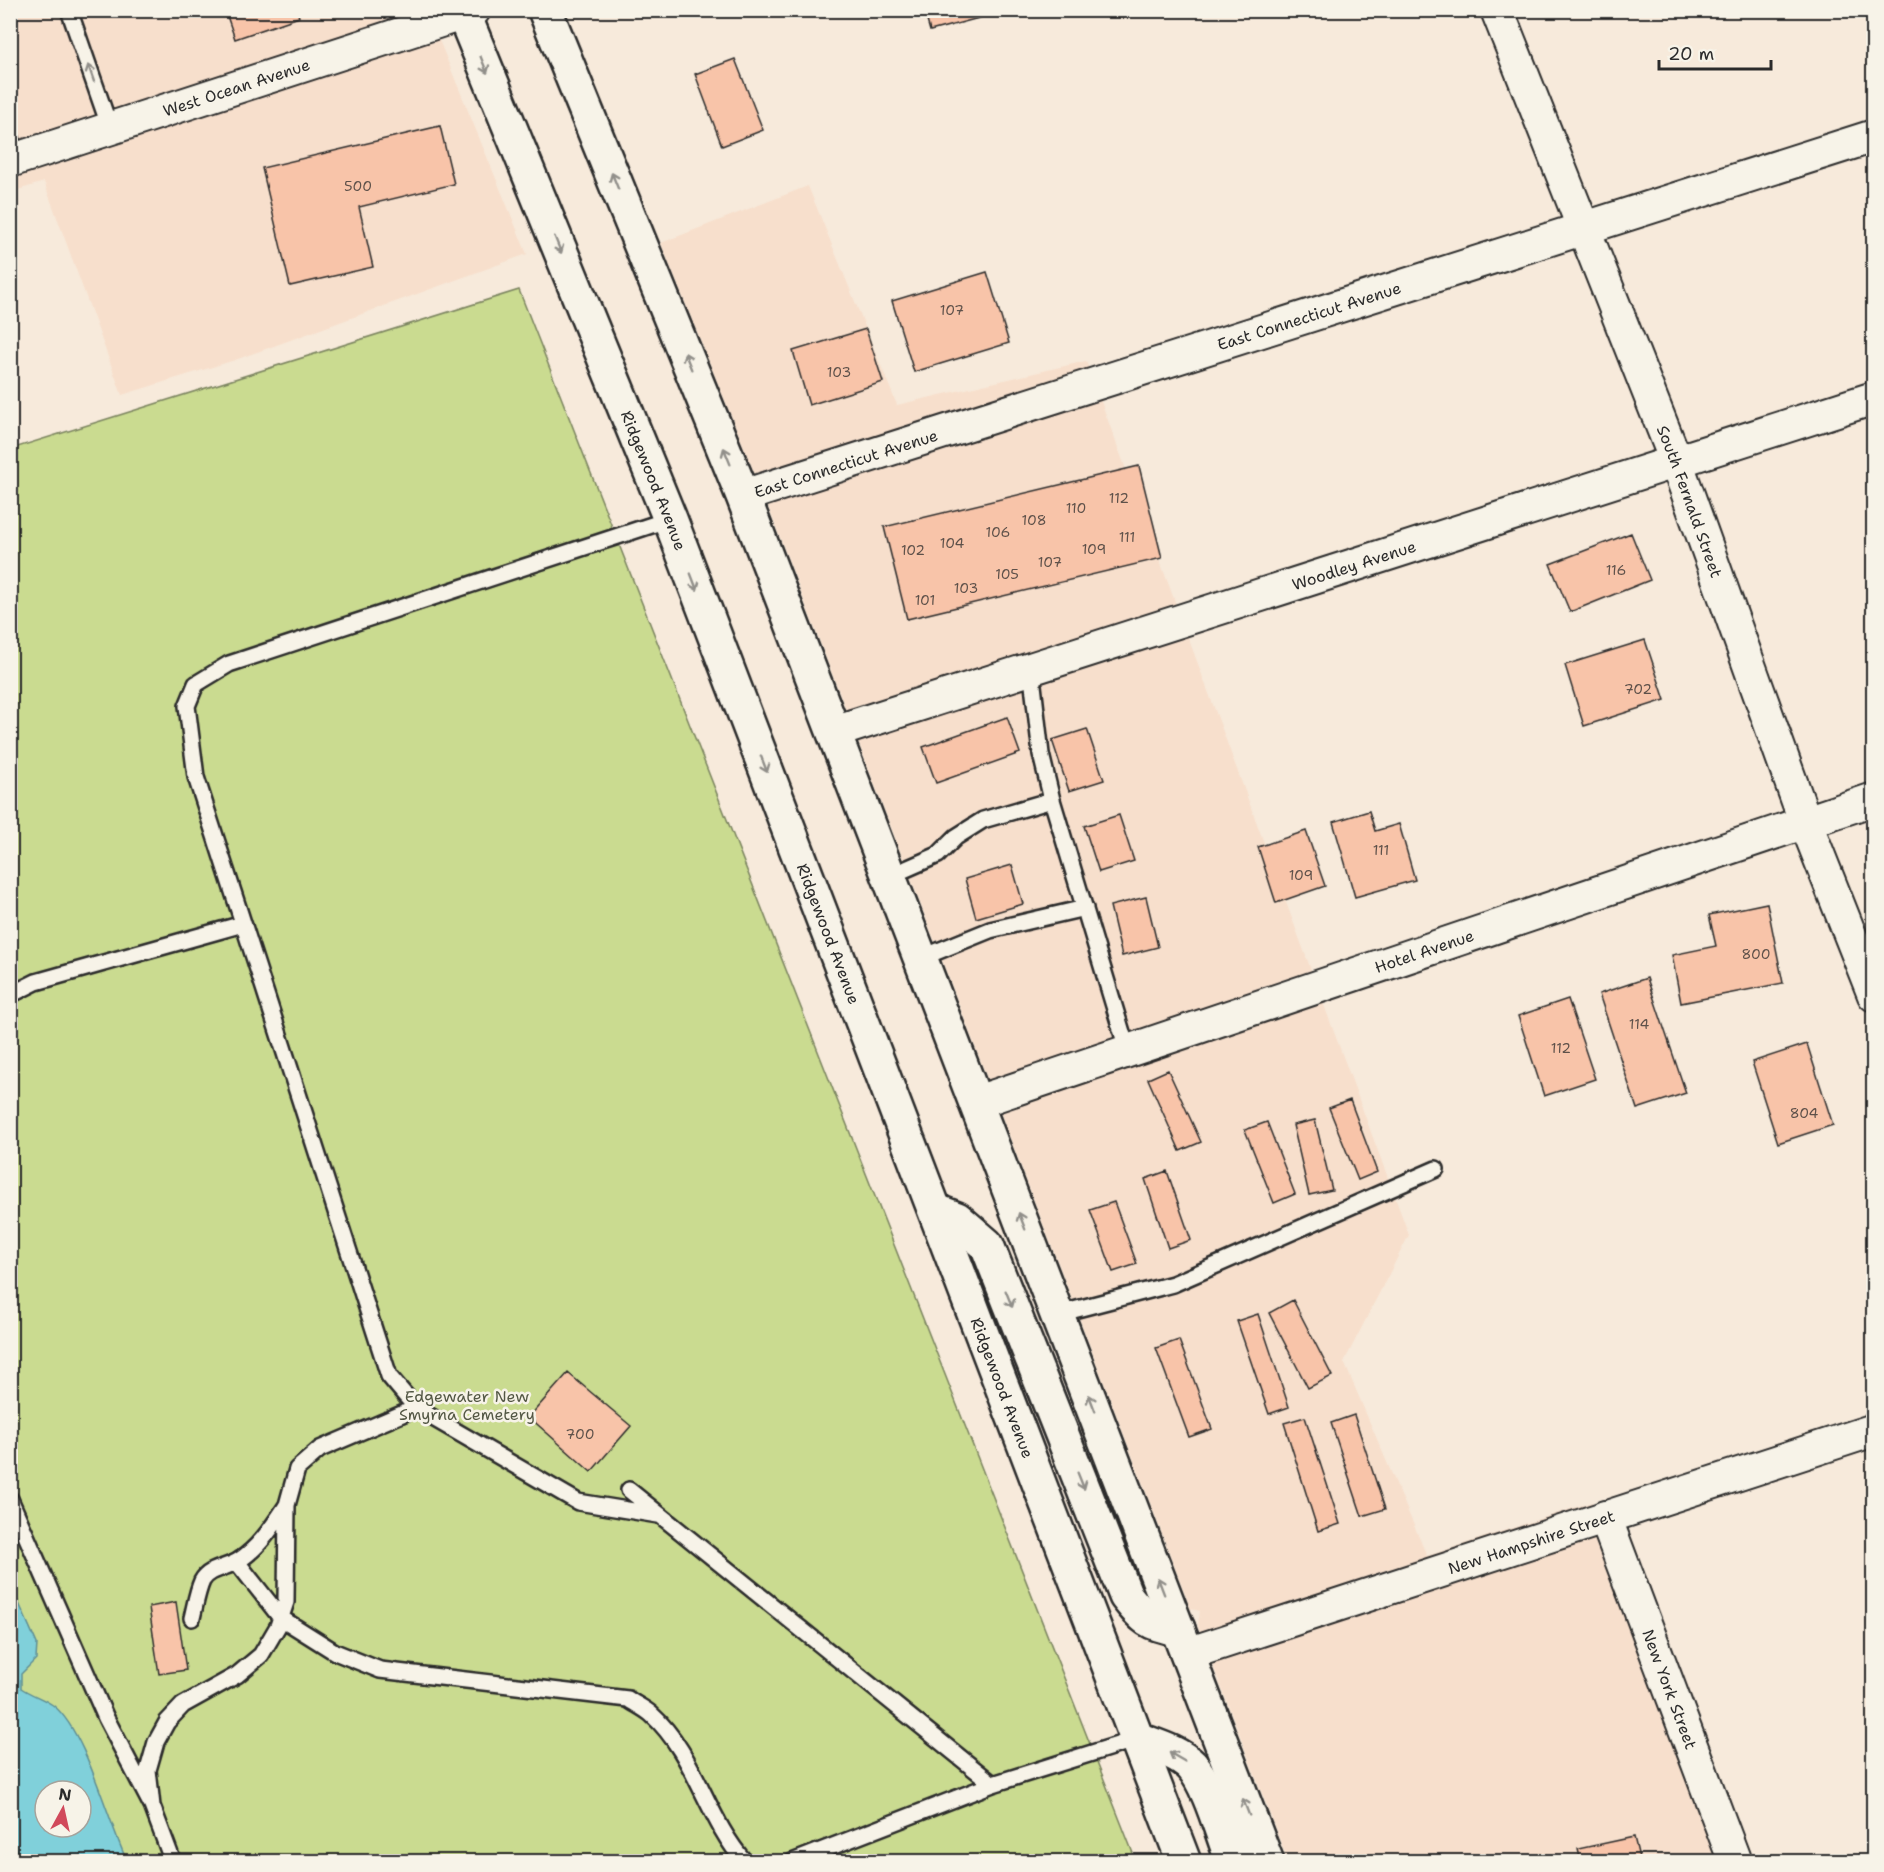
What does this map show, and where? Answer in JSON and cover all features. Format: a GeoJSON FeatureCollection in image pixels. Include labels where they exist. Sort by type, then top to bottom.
{"type":"FeatureCollection","features":[{"type":"Feature","properties":{"kind":"main road"},"geometry":{"type":"LineString","coordinates":[[545,10],[743,496],[1267,1862]]}},
{"type":"Feature","properties":{"kind":"main road","name":"Ridgewood Avenue"},"geometry":{"type":"LineString","coordinates":[[466,12],[670,519],[1184,1862]]}},
{"type":"Feature","properties":{"kind":"main road"},"geometry":{"type":"LineString","coordinates":[[936,1211],[957,1219],[987,1245],[1126,1596],[1140,1614],[1183,1641]]}},
{"type":"Feature","properties":{"kind":"main road"},"geometry":{"type":"LineString","coordinates":[[1137,1739],[1177,1755],[1191,1766],[1203,1786],[1233,1862]]}},
{"type":"Feature","properties":{"kind":"street","name":"South Fernald Street"},"geometry":{"type":"LineString","coordinates":[[1497,10],[1582,229],[1676,460],[1805,821],[1874,995]]}},
{"type":"Feature","properties":{"kind":"street","name":"West Ocean Avenue"},"geometry":{"type":"LineString","coordinates":[[13,152],[110,128],[466,12]]}},
{"type":"Feature","properties":{"kind":"street","name":"East Connecticut Avenue"},"geometry":{"type":"LineString","coordinates":[[743,496],[1874,136]]}},
{"type":"Feature","properties":{"kind":"street","name":"Woodley Avenue"},"geometry":{"type":"LineString","coordinates":[[834,732],[1874,398]]}},
{"type":"Feature","properties":{"kind":"street","name":"Hotel Avenue"},"geometry":{"type":"LineString","coordinates":[[977,1102],[1127,1049],[1874,799]]}},
{"type":"Feature","properties":{"kind":"street","name":"New Hampshire Street"},"geometry":{"type":"LineString","coordinates":[[1183,1641],[1605,1516],[1874,1430]]}},
{"type":"Feature","properties":{"kind":"street","name":"New York Street"},"geometry":{"type":"LineString","coordinates":[[1605,1516],[1735,1862]]}},
{"type":"Feature","properties":{"kind":"lane"},"geometry":{"type":"LineString","coordinates":[[69,10],[110,128]]}},
{"type":"Feature","properties":{"kind":"lane"},"geometry":{"type":"LineString","coordinates":[[658,1515],[578,1502],[416,1408],[388,1376],[196,777],[187,706],[196,684],[229,664],[670,519]]}},
{"type":"Feature","properties":{"kind":"lane"},"geometry":{"type":"LineString","coordinates":[[1031,668],[1041,754],[1052,800],[1127,1049]]}},
{"type":"Feature","properties":{"kind":"lane"},"geometry":{"type":"LineString","coordinates":[[890,876],[938,855],[956,837],[983,820],[1052,800]]}},
{"type":"Feature","properties":{"kind":"lane"},"geometry":{"type":"LineString","coordinates":[[921,958],[990,930],[1085,908]]}},
{"type":"Feature","properties":{"kind":"lane"},"geometry":{"type":"LineString","coordinates":[[10,995],[36,982],[243,924]]}},
{"type":"Feature","properties":{"kind":"lane"},"geometry":{"type":"LineString","coordinates":[[1058,1314],[1173,1284],[1436,1169]]}},
{"type":"Feature","properties":{"kind":"lane"},"geometry":{"type":"LineString","coordinates":[[152,1806],[148,1770],[156,1742],[167,1722],[183,1705],[237,1675],[261,1655],[281,1618],[286,1602],[287,1505],[297,1469],[320,1449],[416,1408]]}},
{"type":"Feature","properties":{"kind":"lane"},"geometry":{"type":"LineString","coordinates":[[629,1490],[993,1784]]}},
{"type":"Feature","properties":{"kind":"lane"},"geometry":{"type":"LineString","coordinates":[[10,1499],[106,1718],[152,1806],[173,1862]]}},
{"type":"Feature","properties":{"kind":"lane"},"geometry":{"type":"LineString","coordinates":[[192,1618],[202,1580],[218,1568],[237,1562],[265,1537],[287,1505]]}},
{"type":"Feature","properties":{"kind":"lane"},"geometry":{"type":"LineString","coordinates":[[237,1562],[281,1618],[335,1652],[380,1670],[628,1699],[651,1714],[669,1736],[689,1766],[728,1843],[745,1862]]}},
{"type":"Feature","properties":{"kind":"lane"},"geometry":{"type":"LineString","coordinates":[[792,1862],[993,1784],[1137,1739]]}},
{"type":"Feature","properties":{"kind":"shaded area"},"geometry":{"type":"Polygon","coordinates":[[[11,11],[427,11],[527,254],[235,360],[122,395],[44,182],[11,192],[11,11]]]}},
{"type":"Feature","properties":{"kind":"shaded area"},"geometry":{"type":"Polygon","coordinates":[[[808,186],[897,405],[1086,361],[1409,1235],[1344,1362],[1427,1556],[1592,1502],[1728,1861],[1288,1861],[1198,1626],[1200,1611],[1191,1609],[768,506],[661,243],[808,186]]]}},
{"type":"Feature","properties":{"kind":"green space","name":"Edgewater New Smyrna Cemetery"},"geometry":{"type":"Polygon","coordinates":[[[519,290],[1136,1861],[11,1862],[11,449],[519,290]]]}},
{"type":"Feature","properties":{"kind":"water"},"geometry":{"type":"Polygon","coordinates":[[[10,1583],[37,1644],[36,1659],[21,1674],[21,1688],[54,1706],[66,1719],[86,1756],[127,1861],[22,1861],[10,1833],[10,1583]]]}},
{"type":"Feature","properties":{"kind":"building"},"geometry":{"type":"Polygon","coordinates":[[[225,10],[297,10],[299,17],[235,39],[225,10]]]}},
{"type":"Feature","properties":{"kind":"building"},"geometry":{"type":"Polygon","coordinates":[[[924,10],[1009,10],[930,31],[924,10]]]}},
{"type":"Feature","properties":{"kind":"building"},"geometry":{"type":"Polygon","coordinates":[[[735,59],[763,130],[722,146],[695,74],[735,59]]]}},
{"type":"Feature","properties":{"kind":"building"},"geometry":{"type":"Polygon","coordinates":[[[440,126],[454,184],[359,207],[373,267],[290,286],[262,168],[440,126]]]}},
{"type":"Feature","properties":{"kind":"building"},"geometry":{"type":"Polygon","coordinates":[[[987,272],[1009,343],[914,372],[892,301],[987,272]]]}},
{"type":"Feature","properties":{"kind":"building"},"geometry":{"type":"Polygon","coordinates":[[[866,329],[883,382],[809,405],[793,351],[866,329]]]}},
{"type":"Feature","properties":{"kind":"building"},"geometry":{"type":"Polygon","coordinates":[[[1139,466],[1162,558],[907,619],[884,527],[1139,466]]]}},
{"type":"Feature","properties":{"kind":"building"},"geometry":{"type":"Polygon","coordinates":[[[1631,533],[1650,580],[1570,612],[1550,564],[1631,533]]]}},
{"type":"Feature","properties":{"kind":"building"},"geometry":{"type":"Polygon","coordinates":[[[1645,640],[1665,700],[1584,726],[1565,665],[1645,640]]]}},
{"type":"Feature","properties":{"kind":"building"},"geometry":{"type":"Polygon","coordinates":[[[1007,717],[1020,753],[936,783],[923,747],[1007,717]]]}},
{"type":"Feature","properties":{"kind":"building"},"geometry":{"type":"Polygon","coordinates":[[[1087,729],[1104,780],[1069,791],[1052,740],[1087,729]]]}},
{"type":"Feature","properties":{"kind":"building"},"geometry":{"type":"Polygon","coordinates":[[[1369,811],[1375,831],[1399,824],[1415,880],[1355,897],[1333,822],[1369,811]]]}},
{"type":"Feature","properties":{"kind":"building"},"geometry":{"type":"Polygon","coordinates":[[[1119,815],[1134,861],[1099,872],[1084,826],[1119,815]]]}},
{"type":"Feature","properties":{"kind":"building"},"geometry":{"type":"Polygon","coordinates":[[[1306,831],[1325,886],[1276,903],[1258,847],[1306,831]]]}},
{"type":"Feature","properties":{"kind":"building"},"geometry":{"type":"Polygon","coordinates":[[[1012,865],[1023,904],[976,918],[965,879],[1012,865]]]}},
{"type":"Feature","properties":{"kind":"building"},"geometry":{"type":"Polygon","coordinates":[[[1146,897],[1158,947],[1122,956],[1110,906],[1146,897]]]}},
{"type":"Feature","properties":{"kind":"building"},"geometry":{"type":"Polygon","coordinates":[[[1767,903],[1783,983],[1681,1003],[1672,955],[1716,946],[1709,915],[1767,903]]]}},
{"type":"Feature","properties":{"kind":"building"},"geometry":{"type":"Polygon","coordinates":[[[1647,978],[1686,1093],[1637,1109],[1599,994],[1647,978]]]}},
{"type":"Feature","properties":{"kind":"building"},"geometry":{"type":"Polygon","coordinates":[[[1568,999],[1595,1079],[1544,1096],[1518,1016],[1568,999]]]}},
{"type":"Feature","properties":{"kind":"building"},"geometry":{"type":"Polygon","coordinates":[[[1807,1044],[1833,1125],[1778,1143],[1752,1062],[1807,1044]]]}},
{"type":"Feature","properties":{"kind":"building"},"geometry":{"type":"Polygon","coordinates":[[[1168,1070],[1201,1142],[1180,1151],[1148,1079],[1168,1070]]]}},
{"type":"Feature","properties":{"kind":"building"},"geometry":{"type":"Polygon","coordinates":[[[1350,1100],[1377,1172],[1358,1180],[1329,1108],[1350,1100]]]}},
{"type":"Feature","properties":{"kind":"building"},"geometry":{"type":"Polygon","coordinates":[[[1315,1120],[1332,1190],[1309,1195],[1293,1125],[1315,1120]]]}},
{"type":"Feature","properties":{"kind":"building"},"geometry":{"type":"Polygon","coordinates":[[[1267,1122],[1295,1194],[1274,1203],[1245,1130],[1267,1122]]]}},
{"type":"Feature","properties":{"kind":"building"},"geometry":{"type":"Polygon","coordinates":[[[1167,1171],[1191,1240],[1168,1248],[1145,1179],[1167,1171]]]}},
{"type":"Feature","properties":{"kind":"building"},"geometry":{"type":"Polygon","coordinates":[[[1114,1202],[1137,1264],[1113,1272],[1090,1210],[1114,1202]]]}},
{"type":"Feature","properties":{"kind":"building"},"geometry":{"type":"Polygon","coordinates":[[[1293,1300],[1332,1376],[1308,1388],[1269,1313],[1293,1300]]]}},
{"type":"Feature","properties":{"kind":"building"},"geometry":{"type":"Polygon","coordinates":[[[1258,1314],[1289,1407],[1269,1414],[1237,1321],[1258,1314]]]}},
{"type":"Feature","properties":{"kind":"building"},"geometry":{"type":"Polygon","coordinates":[[[1179,1340],[1212,1429],[1189,1437],[1156,1348],[1179,1340]]]}},
{"type":"Feature","properties":{"kind":"building"},"geometry":{"type":"Polygon","coordinates":[[[568,1373],[631,1426],[591,1472],[529,1417],[568,1373]]]}},
{"type":"Feature","properties":{"kind":"building"},"geometry":{"type":"Polygon","coordinates":[[[1354,1415],[1385,1509],[1362,1516],[1331,1423],[1354,1415]]]}},
{"type":"Feature","properties":{"kind":"building"},"geometry":{"type":"Polygon","coordinates":[[[1305,1417],[1340,1524],[1318,1531],[1284,1423],[1305,1417]]]}},
{"type":"Feature","properties":{"kind":"building"},"geometry":{"type":"Polygon","coordinates":[[[176,1602],[186,1670],[159,1674],[149,1607],[176,1602]]]}},
{"type":"Feature","properties":{"kind":"building"},"geometry":{"type":"Polygon","coordinates":[[[1634,1837],[1640,1862],[1581,1862],[1578,1849],[1634,1837]]]}}]}
